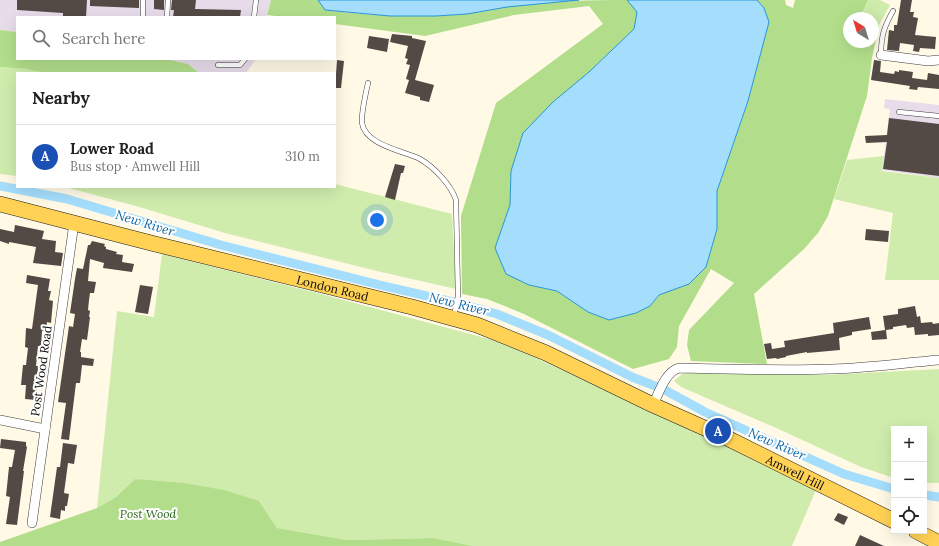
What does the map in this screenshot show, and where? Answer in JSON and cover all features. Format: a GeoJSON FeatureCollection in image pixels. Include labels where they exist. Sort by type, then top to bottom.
{"type":"FeatureCollection","features":[{"type":"Feature","properties":{"kind":"main road","name":"London Road"},"geometry":{"type":"LineString","coordinates":[[0,204],[74,223],[455,312],[546,353],[656,399]]}},
{"type":"Feature","properties":{"kind":"main road","name":"Amwell Hill"},"geometry":{"type":"LineString","coordinates":[[656,399],[729,439],[891,519]]}},
{"type":"Feature","properties":{"kind":"main road"},"geometry":{"type":"LineString","coordinates":[[922,534],[939,543]]}},
{"type":"Feature","properties":{"kind":"street"},"geometry":{"type":"LineString","coordinates":[[881,55],[928,62],[939,60]]}},
{"type":"Feature","properties":{"kind":"street","name":"Post Wood Road"},"geometry":{"type":"LineString","coordinates":[[32,523],[74,223]]}},
{"type":"Feature","properties":{"kind":"street"},"geometry":{"type":"LineString","coordinates":[[656,399],[671,373],[679,368],[780,371],[884,366],[939,360]]}},
{"type":"Feature","properties":{"kind":"street"},"geometry":{"type":"LineString","coordinates":[[0,420],[45,429]]}},
{"type":"Feature","properties":{"kind":"lane"},"geometry":{"type":"LineString","coordinates":[[143,0],[143,16]]}},
{"type":"Feature","properties":{"kind":"lane"},"geometry":{"type":"LineString","coordinates":[[167,16],[168,0]]}},
{"type":"Feature","properties":{"kind":"lane"},"geometry":{"type":"LineString","coordinates":[[254,16],[256,0]]}},
{"type":"Feature","properties":{"kind":"lane"},"geometry":{"type":"LineString","coordinates":[[881,55],[881,40],[884,26],[893,11]]}},
{"type":"Feature","properties":{"kind":"lane"},"geometry":{"type":"LineString","coordinates":[[218,64],[240,65],[244,60]]}},
{"type":"Feature","properties":{"kind":"lane"},"geometry":{"type":"LineString","coordinates":[[368,83],[362,122],[366,132],[379,143],[420,160],[439,174],[453,192],[456,200],[458,299],[455,312]]}},
{"type":"Feature","properties":{"kind":"lane"},"geometry":{"type":"LineString","coordinates":[[899,112],[939,116]]}},
{"type":"Feature","properties":{"kind":"shaded area"},"geometry":{"type":"Polygon","coordinates":[[[0,0],[271,0],[266,16],[16,16],[16,32],[0,30],[0,0]]]}},
{"type":"Feature","properties":{"kind":"shaded area"},"geometry":{"type":"Polygon","coordinates":[[[170,60],[255,60],[247,72],[198,72],[188,64],[170,60]]]}},
{"type":"Feature","properties":{"kind":"shaded area"},"geometry":{"type":"Polygon","coordinates":[[[885,99],[939,105],[939,178],[882,170],[890,109],[884,108],[885,99]]]}},
{"type":"Feature","properties":{"kind":"green space"},"geometry":{"type":"Polygon","coordinates":[[[271,0],[318,0],[325,10],[360,14],[412,16],[470,13],[552,2],[628,0],[637,12],[634,29],[589,72],[553,102],[511,171],[510,205],[495,248],[529,285],[557,291],[588,312],[609,320],[636,313],[650,306],[717,229],[717,191],[748,101],[764,8],[757,0],[785,0],[786,5],[793,8],[795,0],[868,0],[862,12],[843,12],[843,48],[874,48],[867,96],[828,216],[818,233],[804,249],[754,294],[767,364],[691,361],[687,345],[689,330],[734,283],[711,269],[679,326],[677,347],[669,359],[633,369],[524,314],[487,299],[462,294],[461,216],[496,103],[603,24],[589,6],[514,15],[425,36],[336,24],[336,16],[267,15],[271,0]]]}},
{"type":"Feature","properties":{"kind":"green space"},"geometry":{"type":"Polygon","coordinates":[[[868,0],[880,0],[890,5],[879,25],[879,12],[862,12],[868,0]]]}},
{"type":"Feature","properties":{"kind":"green space"},"geometry":{"type":"Polygon","coordinates":[[[0,30],[16,32],[16,60],[170,60],[188,64],[198,72],[40,72],[26,69],[0,67],[0,30]]]}},
{"type":"Feature","properties":{"kind":"green space"},"geometry":{"type":"Polygon","coordinates":[[[0,67],[26,69],[40,72],[16,72],[16,176],[0,174],[0,67]]]}},
{"type":"Feature","properties":{"kind":"green space"},"geometry":{"type":"Polygon","coordinates":[[[884,156],[882,171],[939,178],[939,280],[885,280],[893,213],[834,199],[847,160],[884,156]]]}},
{"type":"Feature","properties":{"kind":"green space"},"geometry":{"type":"Polygon","coordinates":[[[336,184],[452,214],[456,289],[225,233],[136,206],[69,188],[336,188],[336,184]]]}},
{"type":"Feature","properties":{"kind":"green space"},"geometry":{"type":"Polygon","coordinates":[[[162,254],[325,295],[500,342],[657,413],[816,490],[792,546],[473,546],[434,538],[347,540],[277,528],[259,501],[135,479],[116,497],[97,508],[117,311],[154,317],[162,254]]]}},
{"type":"Feature","properties":{"kind":"green space"},"geometry":{"type":"Polygon","coordinates":[[[939,369],[939,483],[927,483],[927,426],[891,426],[891,477],[861,467],[774,427],[681,387],[674,381],[682,374],[688,373],[826,375],[939,369]]]}},
{"type":"Feature","properties":{"kind":"green space","name":"Post Wood"},"geometry":{"type":"Polygon","coordinates":[[[135,479],[184,483],[224,490],[259,501],[277,528],[347,540],[434,538],[473,546],[0,546],[0,542],[97,508],[116,497],[135,479]]]}},
{"type":"Feature","properties":{"kind":"water"},"geometry":{"type":"Polygon","coordinates":[[[318,0],[579,0],[507,7],[467,14],[390,16],[325,10],[318,0]]]}},
{"type":"Feature","properties":{"kind":"water"},"geometry":{"type":"Polygon","coordinates":[[[627,0],[757,0],[764,8],[769,22],[748,101],[717,191],[717,229],[706,267],[689,284],[659,295],[650,306],[636,313],[609,320],[588,312],[557,291],[529,285],[506,274],[495,248],[510,205],[511,171],[523,133],[553,102],[589,72],[634,29],[637,12],[627,0]]]}},
{"type":"Feature","properties":{"kind":"building"},"geometry":{"type":"Polygon","coordinates":[[[17,0],[87,0],[86,16],[63,16],[63,13],[17,10],[17,0]]]}},
{"type":"Feature","properties":{"kind":"building"},"geometry":{"type":"Polygon","coordinates":[[[90,0],[139,0],[139,8],[90,6],[90,0]]]}},
{"type":"Feature","properties":{"kind":"building"},"geometry":{"type":"Polygon","coordinates":[[[154,0],[164,0],[164,10],[154,9],[154,0]]]}},
{"type":"Feature","properties":{"kind":"building"},"geometry":{"type":"Polygon","coordinates":[[[172,0],[196,0],[195,9],[241,10],[240,16],[173,16],[174,10],[171,10],[172,0]]]}},
{"type":"Feature","properties":{"kind":"building"},"geometry":{"type":"Polygon","coordinates":[[[901,0],[912,0],[910,12],[914,12],[913,17],[918,18],[915,35],[936,37],[935,49],[920,48],[919,52],[913,51],[914,45],[900,43],[899,51],[887,50],[889,30],[894,31],[894,25],[897,25],[901,0]]]}},
{"type":"Feature","properties":{"kind":"building"},"geometry":{"type":"Polygon","coordinates":[[[392,34],[412,36],[412,38],[426,41],[415,80],[434,85],[429,102],[420,100],[420,97],[405,93],[409,80],[406,79],[410,65],[406,64],[408,59],[405,58],[408,46],[390,42],[392,34]]]}},
{"type":"Feature","properties":{"kind":"building"},"geometry":{"type":"Polygon","coordinates":[[[369,36],[389,39],[387,52],[367,48],[369,36]]]}},
{"type":"Feature","properties":{"kind":"building"},"geometry":{"type":"Polygon","coordinates":[[[337,60],[344,61],[341,88],[336,88],[337,60]]]}},
{"type":"Feature","properties":{"kind":"building"},"geometry":{"type":"Polygon","coordinates":[[[874,60],[881,61],[880,72],[894,74],[895,71],[899,72],[899,70],[913,72],[912,78],[927,80],[928,73],[939,75],[939,89],[918,87],[917,90],[909,89],[910,86],[871,80],[874,60]]]}},
{"type":"Feature","properties":{"kind":"building"},"geometry":{"type":"Polygon","coordinates":[[[889,118],[939,124],[939,176],[883,169],[887,142],[866,143],[865,136],[887,135],[889,118]]]}},
{"type":"Feature","properties":{"kind":"building"},"geometry":{"type":"Polygon","coordinates":[[[395,164],[405,166],[403,173],[401,173],[395,200],[385,197],[395,164]]]}},
{"type":"Feature","properties":{"kind":"building"},"geometry":{"type":"Polygon","coordinates":[[[15,225],[44,231],[42,239],[56,241],[55,252],[63,253],[61,266],[33,263],[36,247],[9,242],[9,244],[0,241],[0,229],[14,232],[15,225]]]}},
{"type":"Feature","properties":{"kind":"building"},"geometry":{"type":"Polygon","coordinates":[[[866,229],[889,231],[888,242],[865,240],[866,229]]]}},
{"type":"Feature","properties":{"kind":"building"},"geometry":{"type":"Polygon","coordinates":[[[92,241],[105,244],[104,246],[106,249],[117,252],[116,254],[123,255],[122,262],[134,264],[132,272],[103,268],[104,263],[90,259],[88,281],[96,282],[94,293],[90,293],[88,310],[90,311],[90,317],[87,340],[82,339],[80,352],[81,357],[94,359],[93,366],[82,365],[80,383],[76,383],[69,440],[61,439],[66,403],[58,402],[69,326],[73,327],[75,314],[70,313],[75,279],[77,268],[83,269],[88,245],[90,245],[92,241]]]}},
{"type":"Feature","properties":{"kind":"building"},"geometry":{"type":"Polygon","coordinates":[[[27,275],[50,279],[48,291],[51,291],[49,300],[53,301],[51,323],[47,322],[46,331],[42,331],[41,346],[38,346],[36,366],[38,366],[36,400],[25,399],[26,385],[21,385],[23,365],[26,365],[28,348],[25,347],[26,328],[32,329],[38,285],[26,283],[27,275]]]}},
{"type":"Feature","properties":{"kind":"building"},"geometry":{"type":"Polygon","coordinates":[[[140,285],[153,287],[148,314],[135,312],[140,285]]]}},
{"type":"Feature","properties":{"kind":"building"},"geometry":{"type":"Polygon","coordinates":[[[915,306],[917,317],[920,316],[921,323],[939,323],[939,335],[915,335],[914,327],[907,328],[906,325],[893,327],[893,329],[886,330],[887,339],[872,340],[871,332],[885,330],[883,316],[898,314],[898,309],[915,306]]]}},
{"type":"Feature","properties":{"kind":"building"},"geometry":{"type":"Polygon","coordinates":[[[869,317],[871,329],[852,332],[852,335],[839,338],[840,350],[807,352],[777,359],[767,359],[764,344],[771,343],[772,349],[785,347],[784,341],[834,333],[833,323],[869,317]]]}},
{"type":"Feature","properties":{"kind":"building"},"geometry":{"type":"Polygon","coordinates":[[[1,439],[26,442],[27,447],[17,525],[6,524],[10,497],[6,496],[9,467],[12,467],[15,450],[0,448],[1,439]]]}},
{"type":"Feature","properties":{"kind":"building"},"geometry":{"type":"Polygon","coordinates":[[[63,443],[77,445],[74,464],[68,463],[64,493],[69,494],[67,506],[65,506],[65,511],[61,510],[60,519],[50,517],[57,467],[60,467],[63,443]]]}},
{"type":"Feature","properties":{"kind":"building"},"geometry":{"type":"Polygon","coordinates":[[[838,513],[848,517],[844,525],[834,520],[838,513]]]}},
{"type":"Feature","properties":{"kind":"building"},"geometry":{"type":"Polygon","coordinates":[[[860,535],[884,546],[855,546],[860,535]]]}},
{"type":"Feature","properties":{"kind":"waterway","name":"New River"},"geometry":{"type":"LineString","coordinates":[[0,186],[67,199],[221,245],[497,314],[548,335],[632,377],[663,389],[705,412],[844,474],[891,488]]}},
{"type":"Feature","properties":{"kind":"waterway","name":"New River"},"geometry":{"type":"LineString","coordinates":[[927,495],[939,497]]}},
{"type":"Feature","properties":{"kind":"place","name":"Lower Road"},"geometry":{"type":"Point","coordinates":[718,431]}}]}
